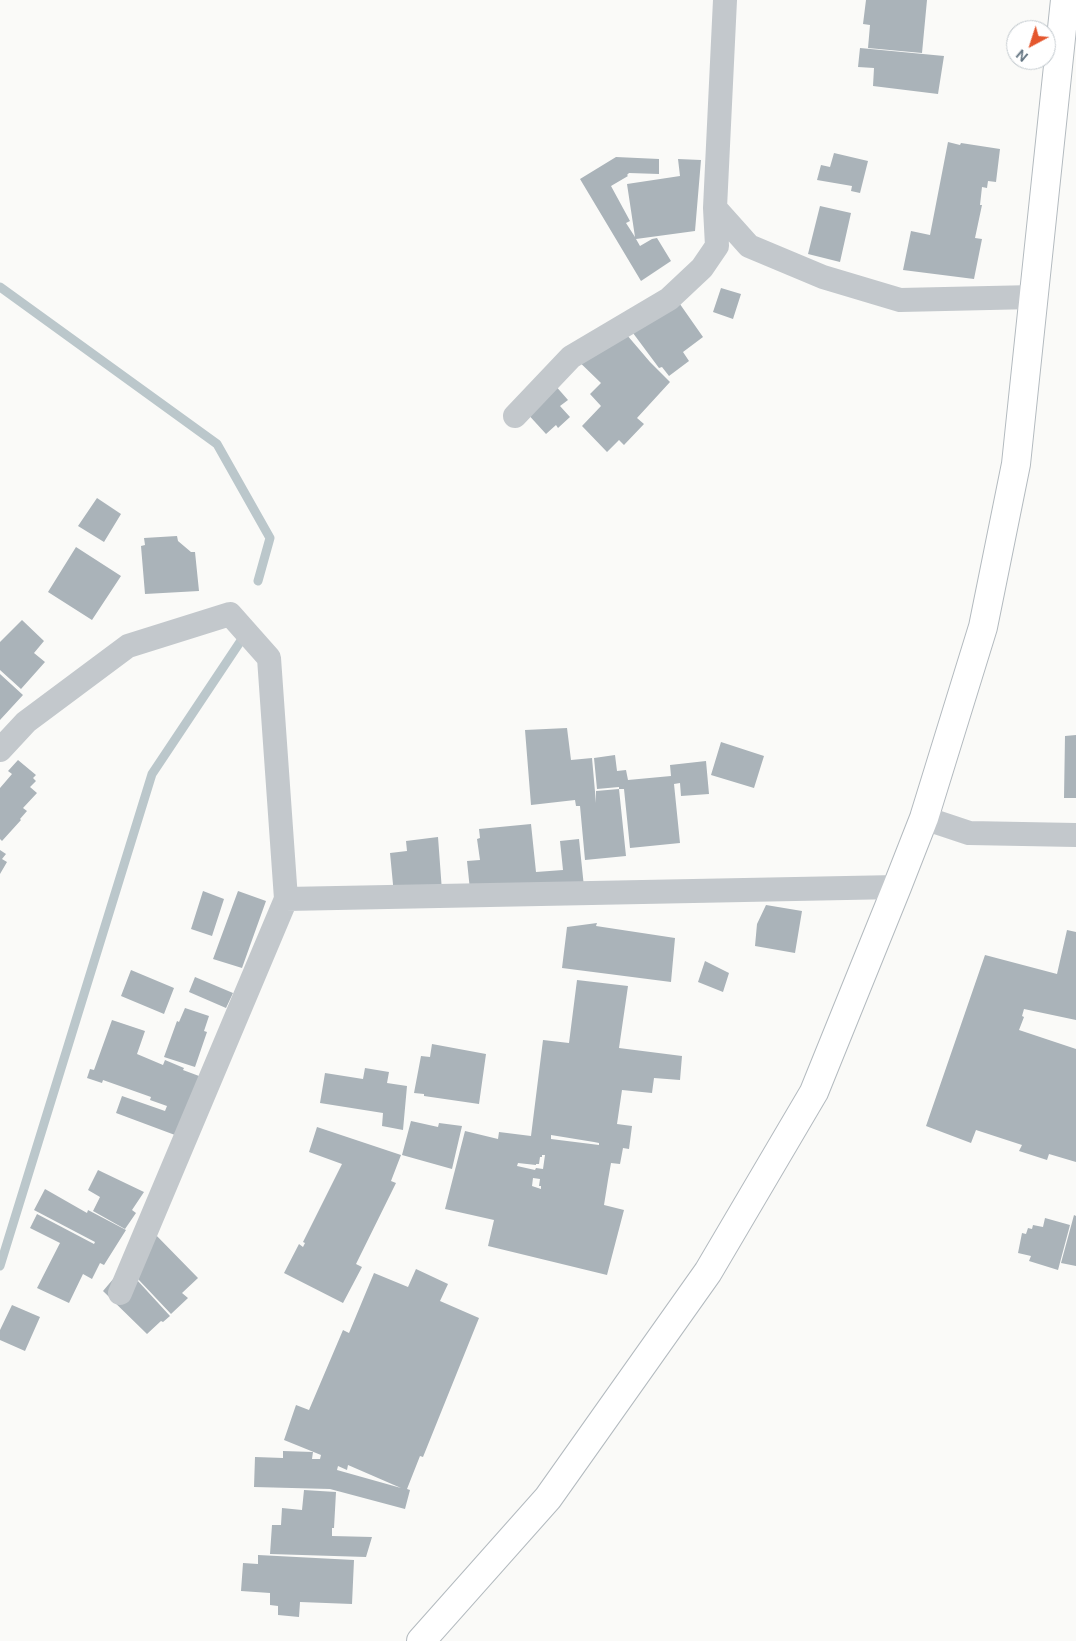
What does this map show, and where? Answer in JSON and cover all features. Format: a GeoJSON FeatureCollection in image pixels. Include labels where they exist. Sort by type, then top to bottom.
{"type":"FeatureCollection","features":[{"type":"Feature","properties":{"kind":"main road"},"geometry":{"type":"LineString","coordinates":[[422,1641],[548,1498],[708,1272],[814,1092],[897,887],[924,818],[982,628],[1016,464],[1069,3]]}},
{"type":"Feature","properties":{"kind":"street"},"geometry":{"type":"LineString","coordinates":[[515,416],[571,357],[669,300],[702,268],[717,246],[714,208],[725,0]]}},
{"type":"Feature","properties":{"kind":"street"},"geometry":{"type":"LineString","coordinates":[[714,208],[750,246]]}},
{"type":"Feature","properties":{"kind":"street"},"geometry":{"type":"LineString","coordinates":[[717,246],[750,246],[823,277],[900,300],[1034,297]]}},
{"type":"Feature","properties":{"kind":"street"},"geometry":{"type":"LineString","coordinates":[[0,750],[26,722],[128,646],[230,614],[269,658],[286,899],[120,1293]]}},
{"type":"Feature","properties":{"kind":"street"},"geometry":{"type":"LineString","coordinates":[[924,818],[969,833],[1076,835]]}},
{"type":"Feature","properties":{"kind":"street"},"geometry":{"type":"LineString","coordinates":[[286,899],[897,887]]}},
{"type":"Feature","properties":{"kind":"building"},"geometry":{"type":"Polygon","coordinates":[[[866,0],[927,0],[922,53],[868,48],[870,25],[863,24],[866,0]]]}},
{"type":"Feature","properties":{"kind":"building"},"geometry":{"type":"Polygon","coordinates":[[[860,48],[944,56],[938,94],[873,86],[874,68],[858,67],[860,48]]]}},
{"type":"Feature","properties":{"kind":"building"},"geometry":{"type":"Polygon","coordinates":[[[948,142],[1000,149],[996,182],[988,181],[987,188],[982,187],[980,205],[982,205],[975,238],[982,239],[974,279],[903,270],[911,231],[930,235],[948,142]]]}},
{"type":"Feature","properties":{"kind":"building"},"geometry":{"type":"Polygon","coordinates":[[[834,153],[868,161],[860,193],[851,191],[852,186],[817,180],[821,165],[830,167],[834,153]]]}},
{"type":"Feature","properties":{"kind":"building"},"geometry":{"type":"Polygon","coordinates":[[[616,157],[659,159],[659,174],[629,173],[628,176],[611,186],[630,221],[626,223],[635,237],[627,184],[680,176],[678,159],[701,160],[695,231],[636,239],[640,246],[657,238],[671,261],[641,281],[580,179],[616,157]]]}},
{"type":"Feature","properties":{"kind":"building"},"geometry":{"type":"Polygon","coordinates":[[[820,206],[851,213],[840,262],[808,254],[820,206]]]}},
{"type":"Feature","properties":{"kind":"building"},"geometry":{"type":"Polygon","coordinates":[[[721,288],[741,294],[733,319],[713,312],[721,288]]]}},
{"type":"Feature","properties":{"kind":"building"},"geometry":{"type":"Polygon","coordinates":[[[675,297],[703,337],[683,352],[689,361],[669,376],[662,367],[659,368],[630,329],[675,297]]]}},
{"type":"Feature","properties":{"kind":"building"},"geometry":{"type":"Polygon","coordinates":[[[615,321],[670,382],[637,418],[644,424],[624,445],[619,440],[607,452],[582,426],[601,406],[590,394],[601,383],[569,352],[615,321]]]}},
{"type":"Feature","properties":{"kind":"building"},"geometry":{"type":"Polygon","coordinates":[[[554,384],[568,400],[560,406],[570,417],[558,428],[556,425],[546,434],[525,411],[554,384]]]}},
{"type":"Feature","properties":{"kind":"building"},"geometry":{"type":"Polygon","coordinates":[[[97,498],[121,514],[104,542],[78,526],[97,498]]]}},
{"type":"Feature","properties":{"kind":"building"},"geometry":{"type":"Polygon","coordinates":[[[177,536],[178,541],[191,552],[195,552],[199,591],[145,594],[141,546],[145,545],[144,538],[177,536]]]}},
{"type":"Feature","properties":{"kind":"building"},"geometry":{"type":"Polygon","coordinates":[[[76,547],[121,576],[92,620],[48,592],[76,547]]]}},
{"type":"Feature","properties":{"kind":"building"},"geometry":{"type":"Polygon","coordinates":[[[22,620],[44,641],[34,653],[45,662],[21,689],[0,670],[0,642],[22,620]]]}},
{"type":"Feature","properties":{"kind":"building"},"geometry":{"type":"Polygon","coordinates":[[[0,674],[23,695],[0,720],[0,674]]]}},
{"type":"Feature","properties":{"kind":"building"},"geometry":{"type":"Polygon","coordinates":[[[567,728],[571,760],[592,758],[596,803],[596,791],[619,789],[626,856],[585,860],[580,806],[576,806],[575,800],[531,805],[525,730],[567,728]]]}},
{"type":"Feature","properties":{"kind":"building"},"geometry":{"type":"Polygon","coordinates":[[[1076,735],[1076,798],[1064,798],[1065,736],[1076,735]]]}},
{"type":"Feature","properties":{"kind":"building"},"geometry":{"type":"Polygon","coordinates":[[[721,742],[764,756],[754,788],[711,775],[721,742]]]}},
{"type":"Feature","properties":{"kind":"building"},"geometry":{"type":"Polygon","coordinates":[[[615,755],[617,771],[626,770],[628,780],[671,776],[670,765],[706,761],[709,794],[681,796],[680,783],[674,784],[680,843],[630,848],[624,789],[619,789],[619,787],[597,789],[594,758],[615,755]]]}},
{"type":"Feature","properties":{"kind":"building"},"geometry":{"type":"Polygon","coordinates":[[[18,760],[36,775],[33,778],[36,781],[30,787],[37,793],[23,808],[27,811],[21,820],[2,841],[0,839],[0,788],[12,774],[8,771],[18,760]]]}},
{"type":"Feature","properties":{"kind":"building"},"geometry":{"type":"Polygon","coordinates":[[[531,824],[536,872],[563,870],[560,841],[579,839],[584,887],[470,890],[467,861],[480,860],[477,839],[480,838],[479,829],[531,824]]]}},
{"type":"Feature","properties":{"kind":"building"},"geometry":{"type":"Polygon","coordinates":[[[438,837],[442,891],[394,895],[390,853],[407,851],[406,841],[438,837]]]}},
{"type":"Feature","properties":{"kind":"building"},"geometry":{"type":"Polygon","coordinates":[[[0,850],[6,854],[2,859],[7,862],[0,874],[0,850]]]}},
{"type":"Feature","properties":{"kind":"building"},"geometry":{"type":"Polygon","coordinates":[[[203,891],[224,899],[212,936],[191,929],[203,891]]]}},
{"type":"Feature","properties":{"kind":"building"},"geometry":{"type":"Polygon","coordinates":[[[238,891],[266,901],[242,968],[213,959],[238,891]]]}},
{"type":"Feature","properties":{"kind":"building"},"geometry":{"type":"Polygon","coordinates":[[[766,905],[802,911],[795,953],[755,946],[757,924],[766,905]]]}},
{"type":"Feature","properties":{"kind":"building"},"geometry":{"type":"Polygon","coordinates":[[[597,923],[596,926],[675,938],[671,982],[562,968],[567,927],[597,923]]]}},
{"type":"Feature","properties":{"kind":"building"},"geometry":{"type":"Polygon","coordinates":[[[1067,930],[1076,932],[1076,1020],[1024,1009],[1022,1016],[1024,1017],[1019,1030],[1076,1049],[1076,1162],[1049,1154],[1047,1160],[1019,1151],[1022,1145],[976,1130],[971,1143],[926,1126],[985,955],[1057,974],[1067,930]]]}},
{"type":"Feature","properties":{"kind":"building"},"geometry":{"type":"Polygon","coordinates":[[[705,961],[729,973],[723,992],[698,982],[705,961]]]}},
{"type":"Feature","properties":{"kind":"building"},"geometry":{"type":"Polygon","coordinates":[[[131,970],[174,988],[164,1014],[121,996],[131,970]]]}},
{"type":"Feature","properties":{"kind":"building"},"geometry":{"type":"Polygon","coordinates":[[[195,977],[233,993],[226,1008],[189,992],[195,977]]]}},
{"type":"Feature","properties":{"kind":"building"},"geometry":{"type":"Polygon","coordinates":[[[577,980],[628,986],[619,1048],[682,1056],[680,1080],[654,1078],[652,1093],[622,1090],[617,1124],[632,1126],[629,1149],[623,1148],[620,1164],[611,1163],[608,1180],[604,1205],[624,1210],[607,1275],[488,1246],[494,1220],[445,1209],[465,1131],[498,1139],[499,1132],[531,1136],[543,1040],[569,1043],[577,980]],[[551,1135],[551,1139],[599,1145],[599,1143],[551,1135]],[[542,1155],[540,1157],[539,1164],[518,1163],[517,1166],[535,1170],[536,1168],[543,1169],[545,1155],[542,1155]],[[533,1178],[532,1186],[541,1189],[541,1186],[539,1186],[540,1179],[533,1178]]]}},
{"type":"Feature","properties":{"kind":"building"},"geometry":{"type":"Polygon","coordinates":[[[185,1008],[209,1016],[204,1031],[207,1032],[195,1067],[164,1057],[177,1021],[179,1022],[185,1008]]]}},
{"type":"Feature","properties":{"kind":"building"},"geometry":{"type":"Polygon","coordinates":[[[112,1020],[145,1031],[137,1054],[163,1065],[165,1060],[184,1068],[183,1070],[207,1079],[183,1138],[116,1113],[122,1096],[165,1111],[167,1106],[150,1100],[151,1097],[103,1080],[102,1083],[87,1078],[90,1069],[94,1070],[112,1020]]]}},
{"type":"Feature","properties":{"kind":"building"},"geometry":{"type":"Polygon","coordinates":[[[432,1044],[486,1054],[479,1104],[414,1093],[421,1056],[430,1057],[432,1044]]]}},
{"type":"Feature","properties":{"kind":"building"},"geometry":{"type":"Polygon","coordinates":[[[365,1068],[389,1072],[387,1083],[407,1086],[403,1130],[382,1126],[383,1113],[320,1103],[325,1073],[363,1079],[365,1068]]]}},
{"type":"Feature","properties":{"kind":"building"},"geometry":{"type":"Polygon","coordinates":[[[411,1121],[438,1127],[439,1123],[462,1126],[452,1169],[402,1155],[411,1121]]]}},
{"type":"Feature","properties":{"kind":"building"},"geometry":{"type":"Polygon","coordinates":[[[317,1127],[401,1155],[391,1181],[396,1183],[356,1264],[362,1267],[343,1303],[284,1273],[299,1244],[303,1247],[305,1243],[303,1242],[342,1164],[309,1152],[317,1127]]]}},
{"type":"Feature","properties":{"kind":"building"},"geometry":{"type":"Polygon","coordinates":[[[98,1170],[144,1192],[132,1210],[136,1213],[125,1229],[93,1211],[100,1197],[88,1190],[98,1170]]]}},
{"type":"Feature","properties":{"kind":"building"},"geometry":{"type":"Polygon","coordinates":[[[45,1189],[87,1213],[88,1210],[126,1230],[104,1265],[100,1263],[92,1279],[83,1274],[69,1303],[37,1288],[60,1243],[30,1228],[37,1214],[94,1244],[95,1242],[34,1210],[45,1189]]]}},
{"type":"Feature","properties":{"kind":"building"},"geometry":{"type":"Polygon","coordinates":[[[1074,1215],[1076,1216],[1076,1266],[1061,1263],[1074,1215]]]}},
{"type":"Feature","properties":{"kind":"building"},"geometry":{"type":"Polygon","coordinates":[[[1045,1218],[1070,1225],[1058,1270],[1029,1261],[1031,1256],[1018,1253],[1022,1233],[1026,1234],[1028,1228],[1032,1229],[1033,1225],[1043,1227],[1045,1218]]]}},
{"type":"Feature","properties":{"kind":"building"},"geometry":{"type":"Polygon","coordinates":[[[153,1232],[198,1278],[182,1293],[188,1298],[171,1314],[137,1280],[170,1316],[163,1322],[161,1321],[147,1334],[103,1291],[153,1232]]]}},
{"type":"Feature","properties":{"kind":"building"},"geometry":{"type":"Polygon","coordinates":[[[416,1269],[448,1284],[440,1301],[479,1318],[423,1457],[420,1456],[407,1489],[410,1490],[405,1509],[330,1489],[254,1487],[255,1457],[283,1458],[283,1451],[313,1452],[312,1459],[320,1459],[321,1455],[284,1440],[296,1405],[309,1410],[343,1330],[349,1333],[374,1273],[408,1287],[416,1269]],[[348,1465],[347,1470],[338,1466],[337,1470],[401,1488],[348,1465]]]}},
{"type":"Feature","properties":{"kind":"building"},"geometry":{"type":"Polygon","coordinates":[[[12,1305],[40,1317],[25,1351],[0,1340],[0,1330],[12,1305]]]}},
{"type":"Feature","properties":{"kind":"building"},"geometry":{"type":"Polygon","coordinates":[[[304,1490],[336,1492],[332,1536],[372,1537],[366,1557],[270,1554],[272,1525],[281,1525],[282,1508],[302,1510],[304,1490]]]}},
{"type":"Feature","properties":{"kind":"building"},"geometry":{"type":"Polygon","coordinates":[[[258,1555],[354,1560],[352,1604],[300,1602],[299,1617],[278,1615],[278,1606],[270,1605],[270,1593],[241,1591],[243,1563],[258,1564],[258,1555]]]}},
{"type":"Feature","properties":{"kind":"waterway"},"geometry":{"type":"LineString","coordinates":[[0,287],[217,444],[270,538],[258,581]]}},
{"type":"Feature","properties":{"kind":"waterway"},"geometry":{"type":"LineString","coordinates":[[0,1266],[152,774],[242,639]]}}]}
